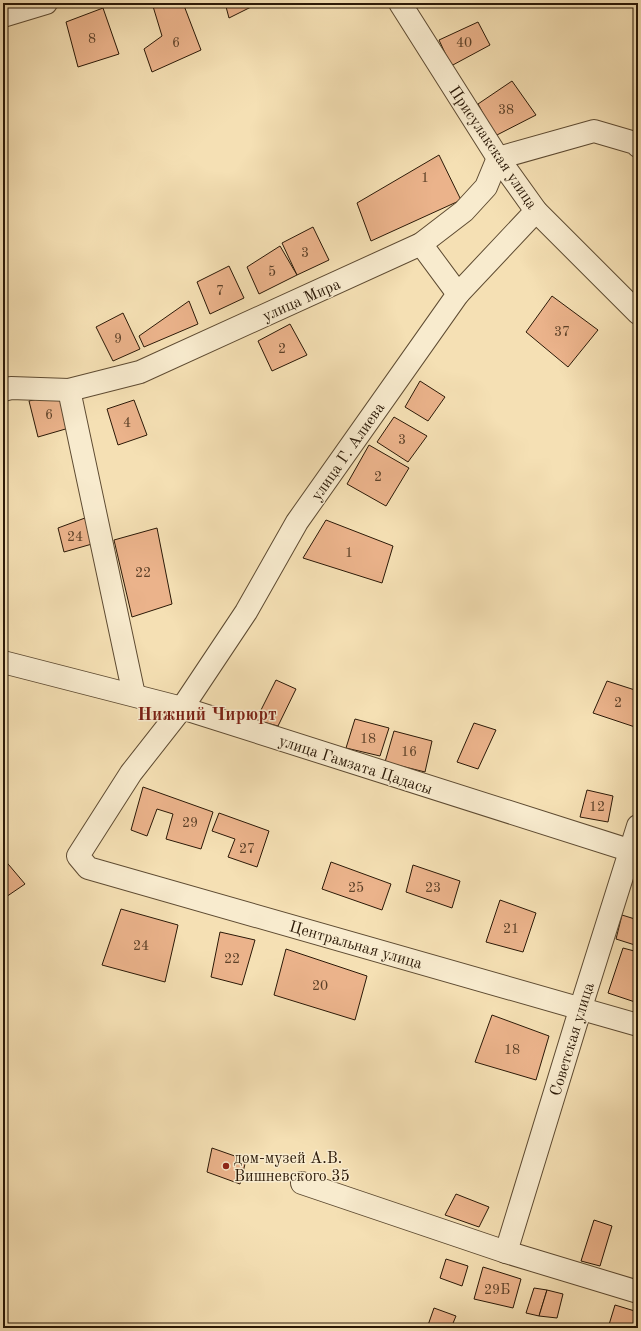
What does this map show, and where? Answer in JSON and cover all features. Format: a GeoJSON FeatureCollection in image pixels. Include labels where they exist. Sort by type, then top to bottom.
{"type":"FeatureCollection","features":[{"type":"Feature","properties":{"kind":"street"},"geometry":{"type":"LineString","coordinates":[[3,16],[46,3]]}},
{"type":"Feature","properties":{"kind":"street","name":"Присулакская улица"},"geometry":{"type":"LineString","coordinates":[[400,3],[498,158],[536,211],[638,312]]}},
{"type":"Feature","properties":{"kind":"street"},"geometry":{"type":"LineString","coordinates":[[498,158],[594,131],[635,143],[638,146]]}},
{"type":"Feature","properties":{"kind":"street","name":"улица Мира"},"geometry":{"type":"LineString","coordinates":[[3,390],[11,388],[69,390],[140,372],[421,244],[464,211],[486,187],[498,158]]}},
{"type":"Feature","properties":{"kind":"street","name":"улица Г. Алиева"},"geometry":{"type":"LineString","coordinates":[[78,856],[131,773],[182,708],[246,612],[297,522],[458,294],[536,211]]}},
{"type":"Feature","properties":{"kind":"street"},"geometry":{"type":"LineString","coordinates":[[421,244],[458,294]]}},
{"type":"Feature","properties":{"kind":"street"},"geometry":{"type":"LineString","coordinates":[[69,390],[134,695]]}},
{"type":"Feature","properties":{"kind":"street","name":"улица Гамзата Цадасы"},"geometry":{"type":"LineString","coordinates":[[3,662],[182,708],[634,852]]}},
{"type":"Feature","properties":{"kind":"street","name":"Советская улица"},"geometry":{"type":"LineString","coordinates":[[506,1252],[581,1007],[634,852],[638,826]]}},
{"type":"Feature","properties":{"kind":"street","name":"Центральная улица"},"geometry":{"type":"LineString","coordinates":[[78,856],[88,868],[581,1007],[638,1025]]}},
{"type":"Feature","properties":{"kind":"street"},"geometry":{"type":"LineString","coordinates":[[302,1183],[506,1252],[638,1292]]}},
{"type":"Feature","properties":{"kind":"building"},"geometry":{"type":"Polygon","coordinates":[[[152,3],[183,3],[201,50],[152,72],[144,49],[162,36],[152,3]]]}},
{"type":"Feature","properties":{"kind":"building"},"geometry":{"type":"Polygon","coordinates":[[[225,3],[259,3],[229,18],[225,3]]]}},
{"type":"Feature","properties":{"kind":"building"},"geometry":{"type":"Polygon","coordinates":[[[103,8],[119,54],[78,67],[66,22],[103,8]]]}},
{"type":"Feature","properties":{"kind":"building"},"geometry":{"type":"Polygon","coordinates":[[[478,22],[490,45],[451,66],[439,40],[478,22]]]}},
{"type":"Feature","properties":{"kind":"building"},"geometry":{"type":"Polygon","coordinates":[[[512,81],[536,115],[495,136],[478,104],[512,81]]]}},
{"type":"Feature","properties":{"kind":"building"},"geometry":{"type":"Polygon","coordinates":[[[439,155],[461,200],[371,241],[357,203],[439,155]]]}},
{"type":"Feature","properties":{"kind":"building"},"geometry":{"type":"Polygon","coordinates":[[[313,227],[329,260],[297,275],[282,243],[313,227]]]}},
{"type":"Feature","properties":{"kind":"building"},"geometry":{"type":"Polygon","coordinates":[[[280,246],[297,275],[259,294],[247,267],[280,246]]]}},
{"type":"Feature","properties":{"kind":"building"},"geometry":{"type":"Polygon","coordinates":[[[229,266],[244,298],[210,314],[197,282],[229,266]]]}},
{"type":"Feature","properties":{"kind":"building"},"geometry":{"type":"Polygon","coordinates":[[[552,296],[598,330],[568,367],[526,332],[552,296]]]}},
{"type":"Feature","properties":{"kind":"building"},"geometry":{"type":"Polygon","coordinates":[[[189,301],[198,324],[144,347],[139,336],[189,301]]]}},
{"type":"Feature","properties":{"kind":"building"},"geometry":{"type":"Polygon","coordinates":[[[123,313],[140,349],[113,361],[96,327],[123,313]]]}},
{"type":"Feature","properties":{"kind":"building"},"geometry":{"type":"Polygon","coordinates":[[[290,324],[307,355],[272,371],[258,341],[290,324]]]}},
{"type":"Feature","properties":{"kind":"building"},"geometry":{"type":"Polygon","coordinates":[[[420,381],[445,397],[428,421],[405,407],[420,381]]]}},
{"type":"Feature","properties":{"kind":"building"},"geometry":{"type":"Polygon","coordinates":[[[59,394],[69,428],[38,437],[29,401],[59,394]]]}},
{"type":"Feature","properties":{"kind":"building"},"geometry":{"type":"Polygon","coordinates":[[[134,400],[147,435],[118,445],[107,409],[134,400]]]}},
{"type":"Feature","properties":{"kind":"building"},"geometry":{"type":"Polygon","coordinates":[[[394,417],[427,436],[408,462],[377,442],[394,417]]]}},
{"type":"Feature","properties":{"kind":"building"},"geometry":{"type":"Polygon","coordinates":[[[369,445],[409,468],[386,506],[347,484],[369,445]]]}},
{"type":"Feature","properties":{"kind":"building"},"geometry":{"type":"Polygon","coordinates":[[[85,518],[92,544],[64,552],[58,528],[85,518]]]}},
{"type":"Feature","properties":{"kind":"building"},"geometry":{"type":"Polygon","coordinates":[[[326,520],[393,546],[382,583],[303,558],[326,520]]]}},
{"type":"Feature","properties":{"kind":"building"},"geometry":{"type":"Polygon","coordinates":[[[157,528],[172,604],[132,617],[114,540],[157,528]]]}},
{"type":"Feature","properties":{"kind":"building"},"geometry":{"type":"Polygon","coordinates":[[[276,680],[296,689],[278,726],[256,720],[276,680]]]}},
{"type":"Feature","properties":{"kind":"building"},"geometry":{"type":"Polygon","coordinates":[[[607,681],[638,691],[638,728],[593,713],[607,681]]]}},
{"type":"Feature","properties":{"kind":"building"},"geometry":{"type":"Polygon","coordinates":[[[355,719],[389,728],[380,756],[346,748],[355,719]]]}},
{"type":"Feature","properties":{"kind":"building"},"geometry":{"type":"Polygon","coordinates":[[[474,723],[496,730],[478,769],[457,762],[474,723]]]}},
{"type":"Feature","properties":{"kind":"building"},"geometry":{"type":"Polygon","coordinates":[[[394,731],[432,741],[425,772],[385,762],[394,731]]]}},
{"type":"Feature","properties":{"kind":"building"},"geometry":{"type":"Polygon","coordinates":[[[143,787],[213,812],[201,849],[166,839],[173,814],[157,809],[147,836],[131,830],[143,787]]]}},
{"type":"Feature","properties":{"kind":"building"},"geometry":{"type":"Polygon","coordinates":[[[587,790],[613,796],[608,822],[580,817],[587,790]]]}},
{"type":"Feature","properties":{"kind":"building"},"geometry":{"type":"Polygon","coordinates":[[[219,813],[269,831],[257,867],[228,857],[235,839],[212,831],[219,813]]]}},
{"type":"Feature","properties":{"kind":"building"},"geometry":{"type":"Polygon","coordinates":[[[3,858],[25,884],[3,899],[3,858]]]}},
{"type":"Feature","properties":{"kind":"building"},"geometry":{"type":"Polygon","coordinates":[[[331,862],[391,884],[382,910],[322,889],[331,862]]]}},
{"type":"Feature","properties":{"kind":"building"},"geometry":{"type":"Polygon","coordinates":[[[413,865],[460,881],[452,908],[406,892],[413,865]]]}},
{"type":"Feature","properties":{"kind":"building"},"geometry":{"type":"Polygon","coordinates":[[[500,900],[536,913],[523,952],[486,942],[500,900]]]}},
{"type":"Feature","properties":{"kind":"building"},"geometry":{"type":"Polygon","coordinates":[[[121,909],[178,925],[165,982],[102,965],[121,909]]]}},
{"type":"Feature","properties":{"kind":"building"},"geometry":{"type":"Polygon","coordinates":[[[622,915],[638,920],[638,946],[616,939],[622,915]]]}},
{"type":"Feature","properties":{"kind":"building"},"geometry":{"type":"Polygon","coordinates":[[[220,932],[255,940],[242,985],[211,977],[220,932]]]}},
{"type":"Feature","properties":{"kind":"building"},"geometry":{"type":"Polygon","coordinates":[[[623,948],[638,952],[638,1003],[608,993],[623,948]]]}},
{"type":"Feature","properties":{"kind":"building"},"geometry":{"type":"Polygon","coordinates":[[[286,949],[367,976],[355,1020],[274,995],[286,949]]]}},
{"type":"Feature","properties":{"kind":"building"},"geometry":{"type":"Polygon","coordinates":[[[492,1015],[549,1036],[536,1080],[475,1062],[492,1015]]]}},
{"type":"Feature","properties":{"kind":"building","name":"дом-музей А.В. Вишневского 35"},"geometry":{"type":"Polygon","coordinates":[[[212,1148],[246,1160],[240,1184],[207,1172],[212,1148]]]}},
{"type":"Feature","properties":{"kind":"building"},"geometry":{"type":"Polygon","coordinates":[[[456,1194],[489,1207],[479,1227],[445,1215],[456,1194]]]}},
{"type":"Feature","properties":{"kind":"building"},"geometry":{"type":"Polygon","coordinates":[[[594,1220],[612,1226],[600,1266],[581,1261],[594,1220]]]}},
{"type":"Feature","properties":{"kind":"building"},"geometry":{"type":"Polygon","coordinates":[[[446,1259],[468,1266],[462,1286],[440,1278],[446,1259]]]}},
{"type":"Feature","properties":{"kind":"building"},"geometry":{"type":"Polygon","coordinates":[[[483,1267],[521,1279],[513,1308],[474,1299],[483,1267]]]}},
{"type":"Feature","properties":{"kind":"building"},"geometry":{"type":"Polygon","coordinates":[[[534,1288],[547,1290],[539,1316],[526,1313],[534,1288]]]}},
{"type":"Feature","properties":{"kind":"building"},"geometry":{"type":"Polygon","coordinates":[[[547,1290],[563,1294],[557,1318],[539,1316],[547,1290]]]}},
{"type":"Feature","properties":{"kind":"building"},"geometry":{"type":"Polygon","coordinates":[[[615,1305],[638,1312],[638,1328],[608,1328],[615,1305]]]}},
{"type":"Feature","properties":{"kind":"building"},"geometry":{"type":"Polygon","coordinates":[[[434,1308],[456,1316],[451,1328],[427,1328],[434,1308]]]}},
{"type":"Feature","properties":{"kind":"place","name":"дом-музей А.В. Вишневского 35"},"geometry":{"type":"Point","coordinates":[226,1166]}},
{"type":"Feature","properties":{"kind":"district","name":"Нижний Чирюрт"},"geometry":{"type":"Point","coordinates":[207,714]}}]}
